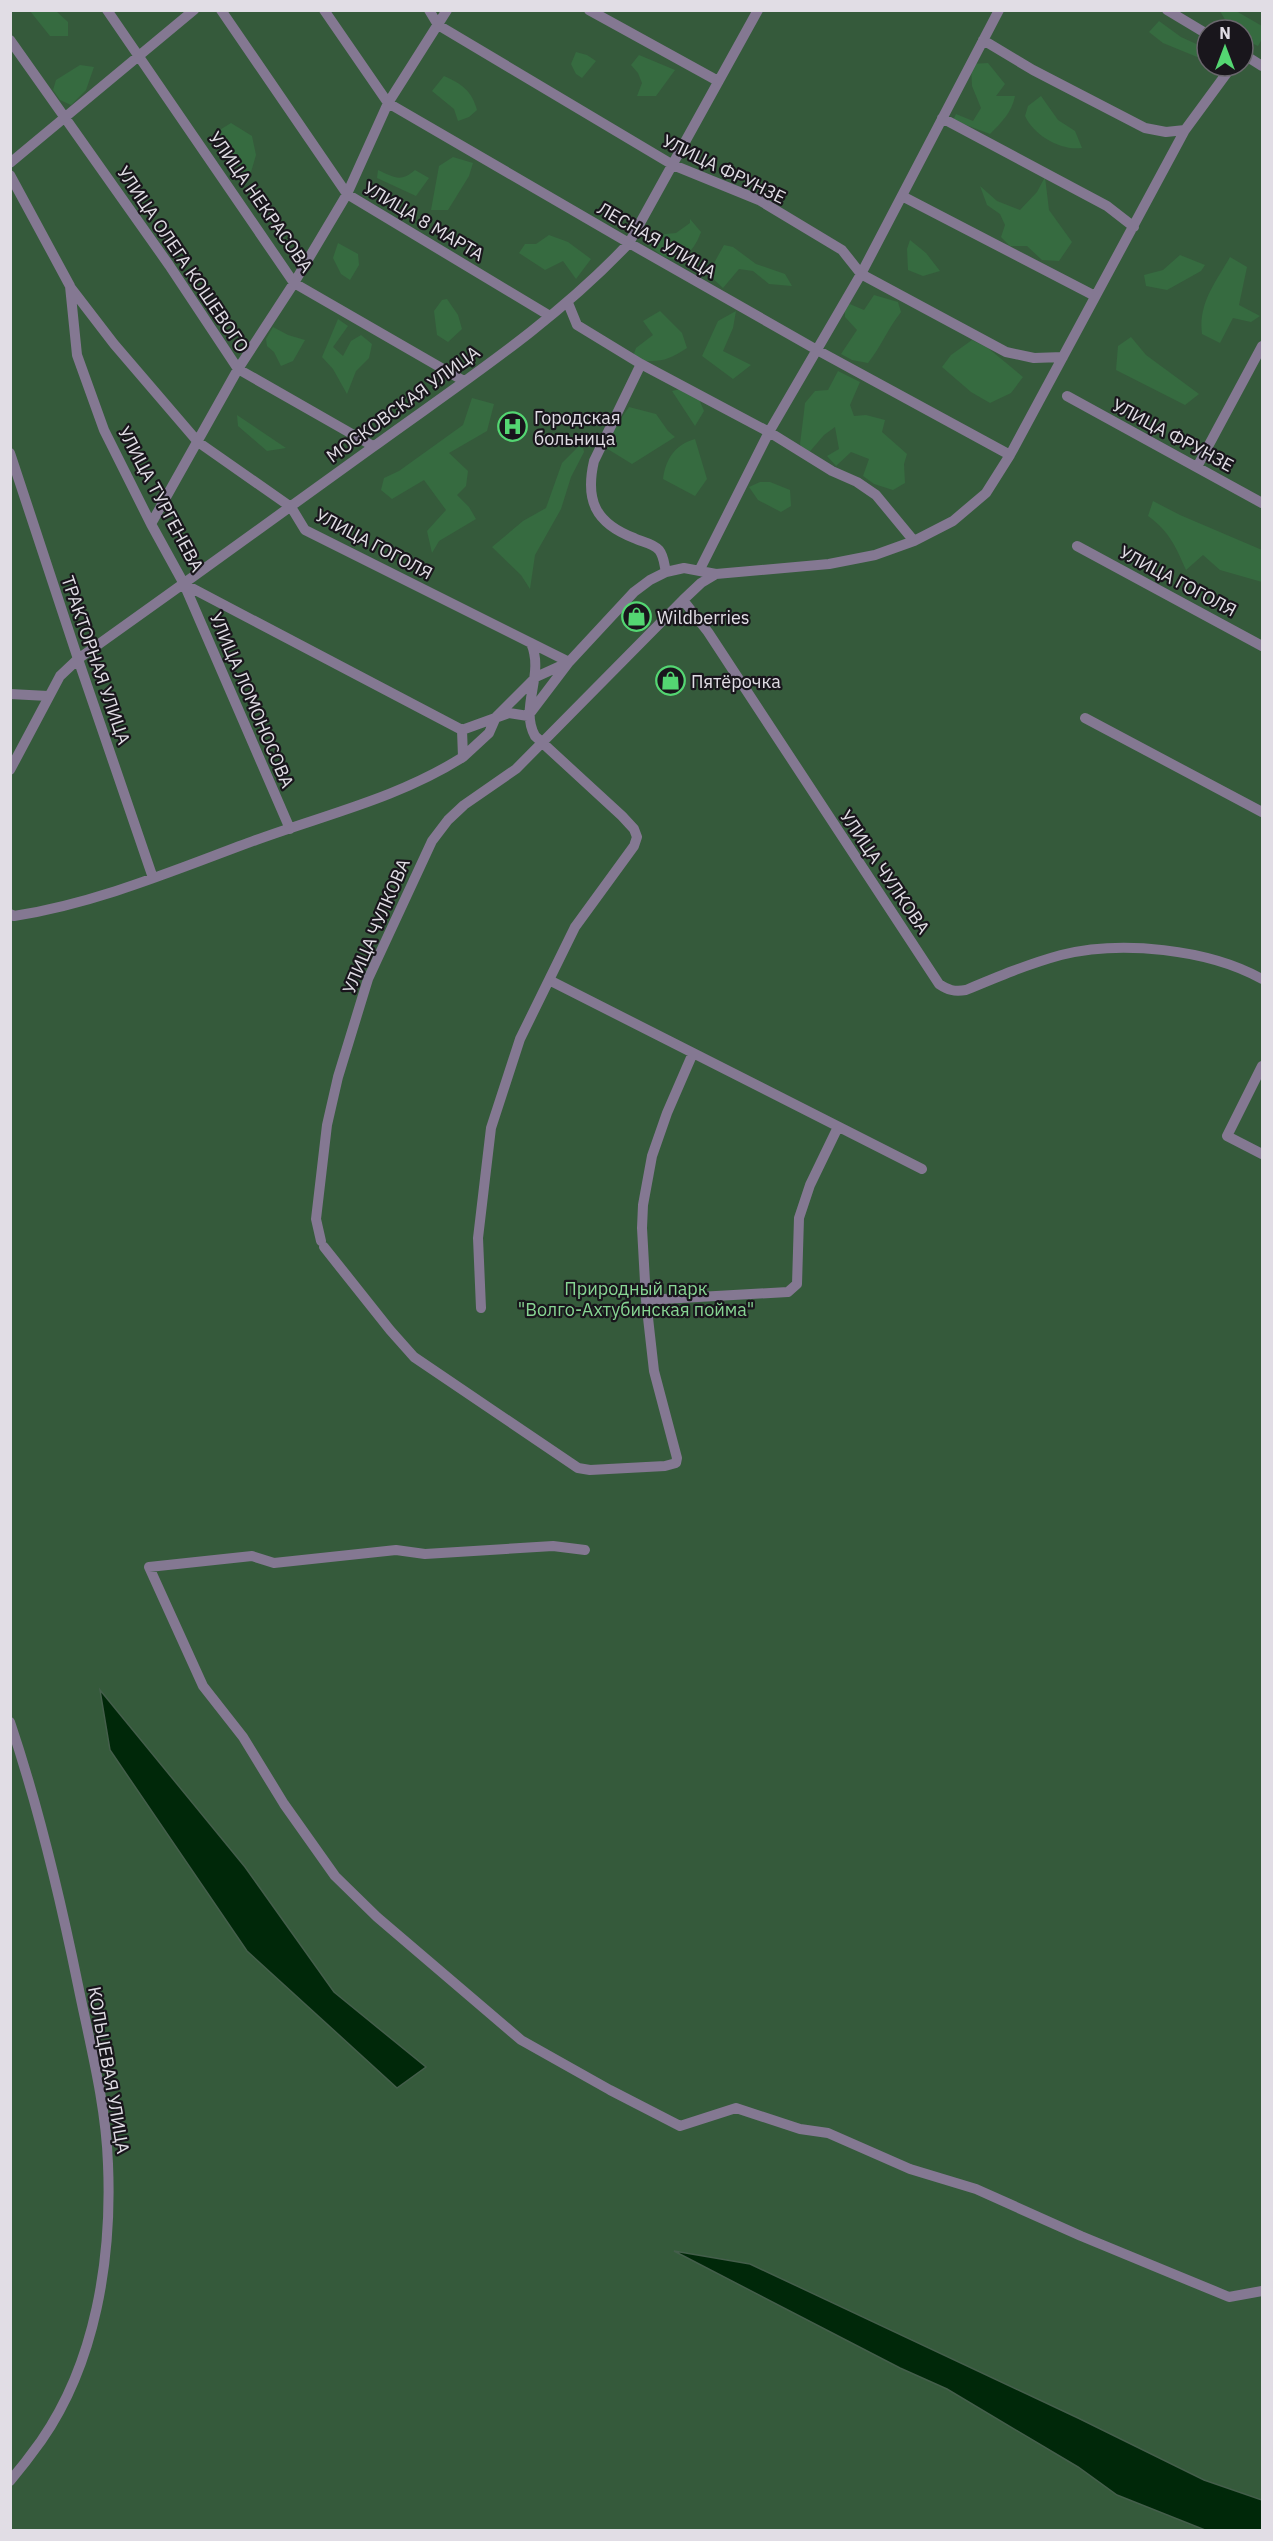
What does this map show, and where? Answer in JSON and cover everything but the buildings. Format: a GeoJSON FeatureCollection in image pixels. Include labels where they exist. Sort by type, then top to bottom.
{"type":"FeatureCollection","features":[{"type":"Feature","properties":{"kind":"street","name":"УЛИЦА НЕКРАСОВА"},"geometry":{"type":"LineString","coordinates":[[107,10],[294,283],[464,381]]}},
{"type":"Feature","properties":{"kind":"street"},"geometry":{"type":"LineString","coordinates":[[10,163],[194,10]]}},
{"type":"Feature","properties":{"kind":"street","name":"УЛИЦА 8 МАРТА"},"geometry":{"type":"LineString","coordinates":[[221,10],[347,194],[550,316]]}},
{"type":"Feature","properties":{"kind":"street","name":"ЛЕСНАЯ УЛИЦА"},"geometry":{"type":"LineString","coordinates":[[324,10],[388,103],[817,350],[1010,455]]}},
{"type":"Feature","properties":{"kind":"street"},"geometry":{"type":"LineString","coordinates":[[429,10],[438,25]]}},
{"type":"Feature","properties":{"kind":"street"},"geometry":{"type":"LineString","coordinates":[[151,524],[238,369],[294,283],[347,194],[388,103],[447,10]]}},
{"type":"Feature","properties":{"kind":"street"},"geometry":{"type":"LineString","coordinates":[[589,10],[718,81]]}},
{"type":"Feature","properties":{"kind":"street","name":"МОСКОВСКАЯ УЛИЦА"},"geometry":{"type":"LineString","coordinates":[[10,770],[60,676],[78,659],[464,381],[568,303],[598,276],[628,243],[758,10]]}},
{"type":"Feature","properties":{"kind":"street"},"geometry":{"type":"LineString","coordinates":[[700,569],[769,432],[861,274],[999,10]]}},
{"type":"Feature","properties":{"kind":"street"},"geometry":{"type":"LineString","coordinates":[[1167,10],[1195,27]]}},
{"type":"Feature","properties":{"kind":"street","name":"УЛИЦА ФРУНЗЕ"},"geometry":{"type":"LineString","coordinates":[[438,25],[673,165],[759,200],[842,250],[861,274],[1006,352],[1034,358],[1062,357]]}},
{"type":"Feature","properties":{"kind":"street","name":"УЛИЦА ОЛЕГА КОШЕВОГО"},"geometry":{"type":"LineString","coordinates":[[10,40],[169,265],[238,369],[373,446]]}},
{"type":"Feature","properties":{"kind":"street"},"geometry":{"type":"LineString","coordinates":[[983,40],[1033,70],[1145,128],[1166,132],[1185,130]]}},
{"type":"Feature","properties":{"kind":"street"},"geometry":{"type":"LineString","coordinates":[[528,716],[569,662],[634,592],[666,572],[684,568],[700,569],[716,574],[829,564],[875,555],[914,541],[953,521],[986,494],[1010,455],[1185,130],[1223,78]]}},
{"type":"Feature","properties":{"kind":"street"},"geometry":{"type":"LineString","coordinates":[[942,118],[1098,200],[1134,227]]}},
{"type":"Feature","properties":{"kind":"street","name":"УЛИЦА ТУРГЕНЕВА"},"geometry":{"type":"LineString","coordinates":[[10,175],[70,286],[77,355],[104,430],[184,584],[462,730]]}},
{"type":"Feature","properties":{"kind":"street"},"geometry":{"type":"LineString","coordinates":[[902,196],[1095,296]]}},
{"type":"Feature","properties":{"kind":"street","name":"УЛИЦА ГОГОЛЯ"},"geometry":{"type":"LineString","coordinates":[[70,286],[114,344],[198,442],[291,507],[305,530],[569,662]]}},
{"type":"Feature","properties":{"kind":"street"},"geometry":{"type":"LineString","coordinates":[[568,303],[577,325],[641,364],[769,432],[806,456],[857,482],[876,495],[914,541]]}},
{"type":"Feature","properties":{"kind":"street"},"geometry":{"type":"LineString","coordinates":[[1197,467],[1263,346]]}},
{"type":"Feature","properties":{"kind":"street"},"geometry":{"type":"LineString","coordinates":[[641,364],[594,460],[590,477],[590,494],[594,507],[602,518],[615,529],[657,548],[663,556],[666,572]]}},
{"type":"Feature","properties":{"kind":"street","name":"УЛИЦА ФРУНЗЕ"},"geometry":{"type":"LineString","coordinates":[[1067,396],[1263,502]]}},
{"type":"Feature","properties":{"kind":"street","name":"ТРАКТОРНАЯ УЛИЦА"},"geometry":{"type":"LineString","coordinates":[[10,453],[153,878]]}},
{"type":"Feature","properties":{"kind":"street","name":"УЛИЦА ГОГОЛЯ"},"geometry":{"type":"LineString","coordinates":[[1077,546],[1263,646]]}},
{"type":"Feature","properties":{"kind":"street","name":"УЛИЦА ЧУЛКОВА"},"geometry":{"type":"LineString","coordinates":[[646,1300],[653,1360],[677,1458],[676,1463],[665,1466],[590,1470],[578,1468],[414,1357],[323,1244],[316,1219],[327,1125],[341,1068],[368,979],[432,841],[448,820],[464,805],[516,769],[544,743],[683,600],[701,583],[716,574]]}},
{"type":"Feature","properties":{"kind":"street","name":"УЛИЦА ЛОМОНОСОВА"},"geometry":{"type":"LineString","coordinates":[[184,584],[290,829]]}},
{"type":"Feature","properties":{"kind":"street","name":"УЛИЦА ЧУЛКОВА"},"geometry":{"type":"LineString","coordinates":[[683,600],[708,632],[939,984],[957,992],[1020,967],[1062,955],[1139,948],[1210,959],[1263,979]]}},
{"type":"Feature","properties":{"kind":"street"},"geometry":{"type":"LineString","coordinates":[[481,1308],[478,1238],[491,1128],[520,1039],[575,927],[633,848],[637,837],[634,829],[622,816],[535,736],[530,727],[528,716],[536,677],[535,652],[531,643]]}},
{"type":"Feature","properties":{"kind":"street"},"geometry":{"type":"LineString","coordinates":[[10,914],[14,916],[30,914],[94,898],[398,792],[440,772],[463,757],[489,733],[496,717],[536,677],[569,662]]}},
{"type":"Feature","properties":{"kind":"street"},"geometry":{"type":"LineString","coordinates":[[10,694],[48,696]]}},
{"type":"Feature","properties":{"kind":"street"},"geometry":{"type":"LineString","coordinates":[[463,757],[462,730],[509,713],[528,716]]}},
{"type":"Feature","properties":{"kind":"street"},"geometry":{"type":"LineString","coordinates":[[1085,717],[1263,812]]}},
{"type":"Feature","properties":{"kind":"street"},"geometry":{"type":"LineString","coordinates":[[549,980],[922,1169]]}},
{"type":"Feature","properties":{"kind":"street"},"geometry":{"type":"LineString","coordinates":[[693,1053],[667,1113],[652,1156],[643,1204],[646,1300],[788,1292],[797,1284],[799,1218],[810,1185],[838,1126]]}},
{"type":"Feature","properties":{"kind":"street"},"geometry":{"type":"LineString","coordinates":[[1263,1066],[1227,1136],[1263,1154]]}},
{"type":"Feature","properties":{"kind":"street"},"geometry":{"type":"LineString","coordinates":[[585,1550],[554,1545],[424,1554],[396,1550],[274,1563],[252,1556],[149,1567],[203,1686],[243,1737],[284,1804],[335,1876],[377,1917],[521,2040],[609,2090],[680,2126],[736,2108],[800,2129],[828,2133],[910,2169],[976,2189],[1229,2298],[1263,2291]]}},
{"type":"Feature","properties":{"kind":"street","name":"КОЛЬЦЕВАЯ УЛИЦА"},"geometry":{"type":"LineString","coordinates":[[10,1722],[30,1781],[68,1936],[98,2082],[108,2162],[108,2237],[100,2295],[83,2355],[67,2394],[42,2440],[10,2481]]}},
{"type":"Feature","properties":{"kind":"green space","name":"Природный парк \"Волго-Ахтубинская пойма\""},"geometry":{"type":"Polygon","coordinates":[[[11,11],[1262,11],[1262,2530],[11,2530],[11,11]]]}},
{"type":"Feature","properties":{"kind":"shaded area"},"geometry":{"type":"Polygon","coordinates":[[[30,11],[56,11],[68,22],[68,36],[50,36],[30,11]]]}},
{"type":"Feature","properties":{"kind":"shaded area"},"geometry":{"type":"Polygon","coordinates":[[[1220,11],[1236,11],[1248,18],[1224,18],[1220,11]]]}},
{"type":"Feature","properties":{"kind":"shaded area"},"geometry":{"type":"Polygon","coordinates":[[[1159,21],[1181,37],[1195,43],[1195,56],[1163,43],[1149,32],[1159,21]]]}},
{"type":"Feature","properties":{"kind":"shaded area"},"geometry":{"type":"Polygon","coordinates":[[[1255,22],[1262,26],[1262,39],[1258,46],[1255,45],[1255,22]]]}},
{"type":"Feature","properties":{"kind":"shaded area"},"geometry":{"type":"Polygon","coordinates":[[[576,52],[596,61],[582,78],[576,74],[571,64],[576,52]]]}},
{"type":"Feature","properties":{"kind":"shaded area"},"geometry":{"type":"Polygon","coordinates":[[[639,55],[675,70],[656,96],[637,96],[642,83],[638,73],[631,65],[639,55]]]}},
{"type":"Feature","properties":{"kind":"shaded area"},"geometry":{"type":"Polygon","coordinates":[[[988,63],[1005,84],[996,96],[1015,96],[1009,112],[990,134],[953,120],[956,114],[973,121],[981,108],[972,86],[971,64],[988,63]]]}},
{"type":"Feature","properties":{"kind":"shaded area"},"geometry":{"type":"Polygon","coordinates":[[[80,65],[94,67],[86,90],[71,105],[60,100],[53,90],[56,80],[80,65]]]}},
{"type":"Feature","properties":{"kind":"shaded area"},"geometry":{"type":"Polygon","coordinates":[[[444,76],[461,85],[469,93],[477,110],[469,117],[458,121],[454,109],[432,91],[444,76]]]}},
{"type":"Feature","properties":{"kind":"shaded area"},"geometry":{"type":"Polygon","coordinates":[[[1041,96],[1058,120],[1075,131],[1082,148],[1057,144],[1041,135],[1029,123],[1025,116],[1028,106],[1041,96]]]}},
{"type":"Feature","properties":{"kind":"shaded area"},"geometry":{"type":"Polygon","coordinates":[[[231,123],[252,136],[256,155],[249,179],[221,141],[218,131],[231,123]]]}},
{"type":"Feature","properties":{"kind":"shaded area"},"geometry":{"type":"Polygon","coordinates":[[[453,157],[473,163],[469,176],[448,210],[431,210],[439,166],[453,157]]]}},
{"type":"Feature","properties":{"kind":"shaded area"},"geometry":{"type":"Polygon","coordinates":[[[378,170],[401,178],[415,170],[429,178],[416,196],[377,178],[378,170]]]}},
{"type":"Feature","properties":{"kind":"shaded area"},"geometry":{"type":"Polygon","coordinates":[[[1045,177],[1049,210],[1072,242],[1059,261],[1042,260],[1027,246],[1010,246],[1001,237],[1005,225],[1000,214],[987,205],[980,186],[997,201],[1020,210],[1037,192],[1045,177]]]}},
{"type":"Feature","properties":{"kind":"shaded area"},"geometry":{"type":"Polygon","coordinates":[[[690,219],[701,232],[696,243],[684,256],[676,259],[661,255],[646,240],[676,233],[690,223],[690,219]]]}},
{"type":"Feature","properties":{"kind":"shaded area"},"geometry":{"type":"Polygon","coordinates":[[[549,235],[568,242],[591,259],[576,279],[563,261],[545,270],[519,253],[525,244],[536,244],[549,235]]]}},
{"type":"Feature","properties":{"kind":"shaded area"},"geometry":{"type":"Polygon","coordinates":[[[910,240],[926,253],[940,271],[923,276],[908,270],[907,249],[910,240]]]}},
{"type":"Feature","properties":{"kind":"shaded area"},"geometry":{"type":"Polygon","coordinates":[[[338,243],[358,254],[359,265],[350,280],[341,274],[333,258],[338,243]]]}},
{"type":"Feature","properties":{"kind":"shaded area"},"geometry":{"type":"Polygon","coordinates":[[[724,245],[733,247],[756,264],[785,274],[792,286],[769,284],[753,271],[739,269],[723,288],[708,274],[724,245]]]}},
{"type":"Feature","properties":{"kind":"shaded area"},"geometry":{"type":"Polygon","coordinates":[[[1180,255],[1205,265],[1201,271],[1167,290],[1146,286],[1144,275],[1163,270],[1180,255]]]}},
{"type":"Feature","properties":{"kind":"shaded area"},"geometry":{"type":"Polygon","coordinates":[[[1230,257],[1247,267],[1239,305],[1260,316],[1251,322],[1233,318],[1220,343],[1202,334],[1201,323],[1209,293],[1230,257]]]}},
{"type":"Feature","properties":{"kind":"shaded area"},"geometry":{"type":"Polygon","coordinates":[[[874,295],[898,302],[901,312],[868,363],[852,360],[841,354],[857,330],[845,317],[845,302],[864,310],[874,295]]]}},
{"type":"Feature","properties":{"kind":"shaded area"},"geometry":{"type":"Polygon","coordinates":[[[447,299],[458,315],[462,329],[448,342],[437,335],[434,311],[442,300],[447,299]]]}},
{"type":"Feature","properties":{"kind":"shaded area"},"geometry":{"type":"Polygon","coordinates":[[[660,311],[682,333],[687,348],[661,360],[632,359],[636,348],[653,335],[643,321],[660,311]]]}},
{"type":"Feature","properties":{"kind":"shaded area"},"geometry":{"type":"Polygon","coordinates":[[[736,311],[733,328],[723,351],[751,365],[733,379],[702,356],[718,321],[736,311]]]}},
{"type":"Feature","properties":{"kind":"shaded area"},"geometry":{"type":"Polygon","coordinates":[[[338,319],[348,326],[333,347],[343,356],[351,341],[361,335],[372,344],[369,358],[356,371],[347,394],[333,369],[322,357],[338,319]]]}},
{"type":"Feature","properties":{"kind":"shaded area"},"geometry":{"type":"Polygon","coordinates":[[[273,327],[305,340],[293,361],[281,366],[274,352],[267,346],[266,339],[273,327]]]}},
{"type":"Feature","properties":{"kind":"shaded area"},"geometry":{"type":"Polygon","coordinates":[[[1131,337],[1146,355],[1199,394],[1185,405],[1116,370],[1118,346],[1131,337]]]}},
{"type":"Feature","properties":{"kind":"shaded area"},"geometry":{"type":"Polygon","coordinates":[[[972,340],[988,348],[1023,377],[1011,393],[990,403],[971,392],[942,367],[951,355],[972,340]]]}},
{"type":"Feature","properties":{"kind":"shaded area"},"geometry":{"type":"Polygon","coordinates":[[[838,371],[860,382],[850,405],[854,416],[866,415],[885,420],[882,432],[907,454],[904,464],[905,483],[893,490],[874,484],[863,476],[869,459],[851,452],[836,466],[827,456],[839,449],[835,427],[824,435],[806,456],[800,444],[805,403],[815,391],[828,390],[838,371]]]}},
{"type":"Feature","properties":{"kind":"shaded area"},"geometry":{"type":"Polygon","coordinates":[[[680,389],[699,399],[704,411],[695,426],[672,391],[680,389]]]}},
{"type":"Feature","properties":{"kind":"shaded area"},"geometry":{"type":"Polygon","coordinates":[[[472,398],[494,404],[487,431],[449,453],[468,471],[466,486],[457,495],[469,507],[476,519],[439,541],[432,553],[427,531],[446,510],[424,480],[392,499],[381,490],[384,478],[399,471],[463,425],[472,398]]]}},
{"type":"Feature","properties":{"kind":"shaded area"},"geometry":{"type":"Polygon","coordinates":[[[629,407],[656,414],[675,437],[632,464],[606,448],[629,407]]]}},
{"type":"Feature","properties":{"kind":"shaded area"},"geometry":{"type":"Polygon","coordinates":[[[237,415],[286,448],[267,451],[238,426],[237,415]]]}},
{"type":"Feature","properties":{"kind":"shaded area"},"geometry":{"type":"Polygon","coordinates":[[[695,439],[707,479],[695,496],[663,479],[666,465],[673,453],[682,445],[695,439]]]}},
{"type":"Feature","properties":{"kind":"shaded area"},"geometry":{"type":"Polygon","coordinates":[[[582,443],[584,452],[571,477],[561,509],[535,555],[530,589],[521,575],[492,547],[523,521],[546,508],[562,463],[582,443]]]}},
{"type":"Feature","properties":{"kind":"shaded area"},"geometry":{"type":"Polygon","coordinates":[[[760,482],[770,482],[790,490],[791,506],[781,512],[758,500],[749,487],[760,482]]]}},
{"type":"Feature","properties":{"kind":"shaded area"},"geometry":{"type":"Polygon","coordinates":[[[1153,501],[1262,550],[1262,582],[1220,570],[1203,555],[1186,570],[1171,540],[1148,516],[1153,501]]]}},
{"type":"Feature","properties":{"kind":"shaded area"},"geometry":{"type":"Polygon","coordinates":[[[100,1690],[245,1867],[334,1992],[426,2067],[397,2088],[247,1951],[110,1750],[100,1690]]]}},
{"type":"Feature","properties":{"kind":"shaded area"},"geometry":{"type":"Polygon","coordinates":[[[674,2251],[750,2264],[1078,2418],[1204,2480],[1262,2500],[1262,2530],[1205,2530],[1117,2495],[1078,2467],[947,2389],[900,2368],[674,2251]]]}},
{"type":"Feature","properties":{"kind":"place","name":"Городская больница"},"geometry":{"type":"Point","coordinates":[513,427]}},
{"type":"Feature","properties":{"kind":"place","name":"Wildberries"},"geometry":{"type":"Point","coordinates":[636,617]}},
{"type":"Feature","properties":{"kind":"place","name":"Пятёрочка"},"geometry":{"type":"Point","coordinates":[670,681]}}]}
